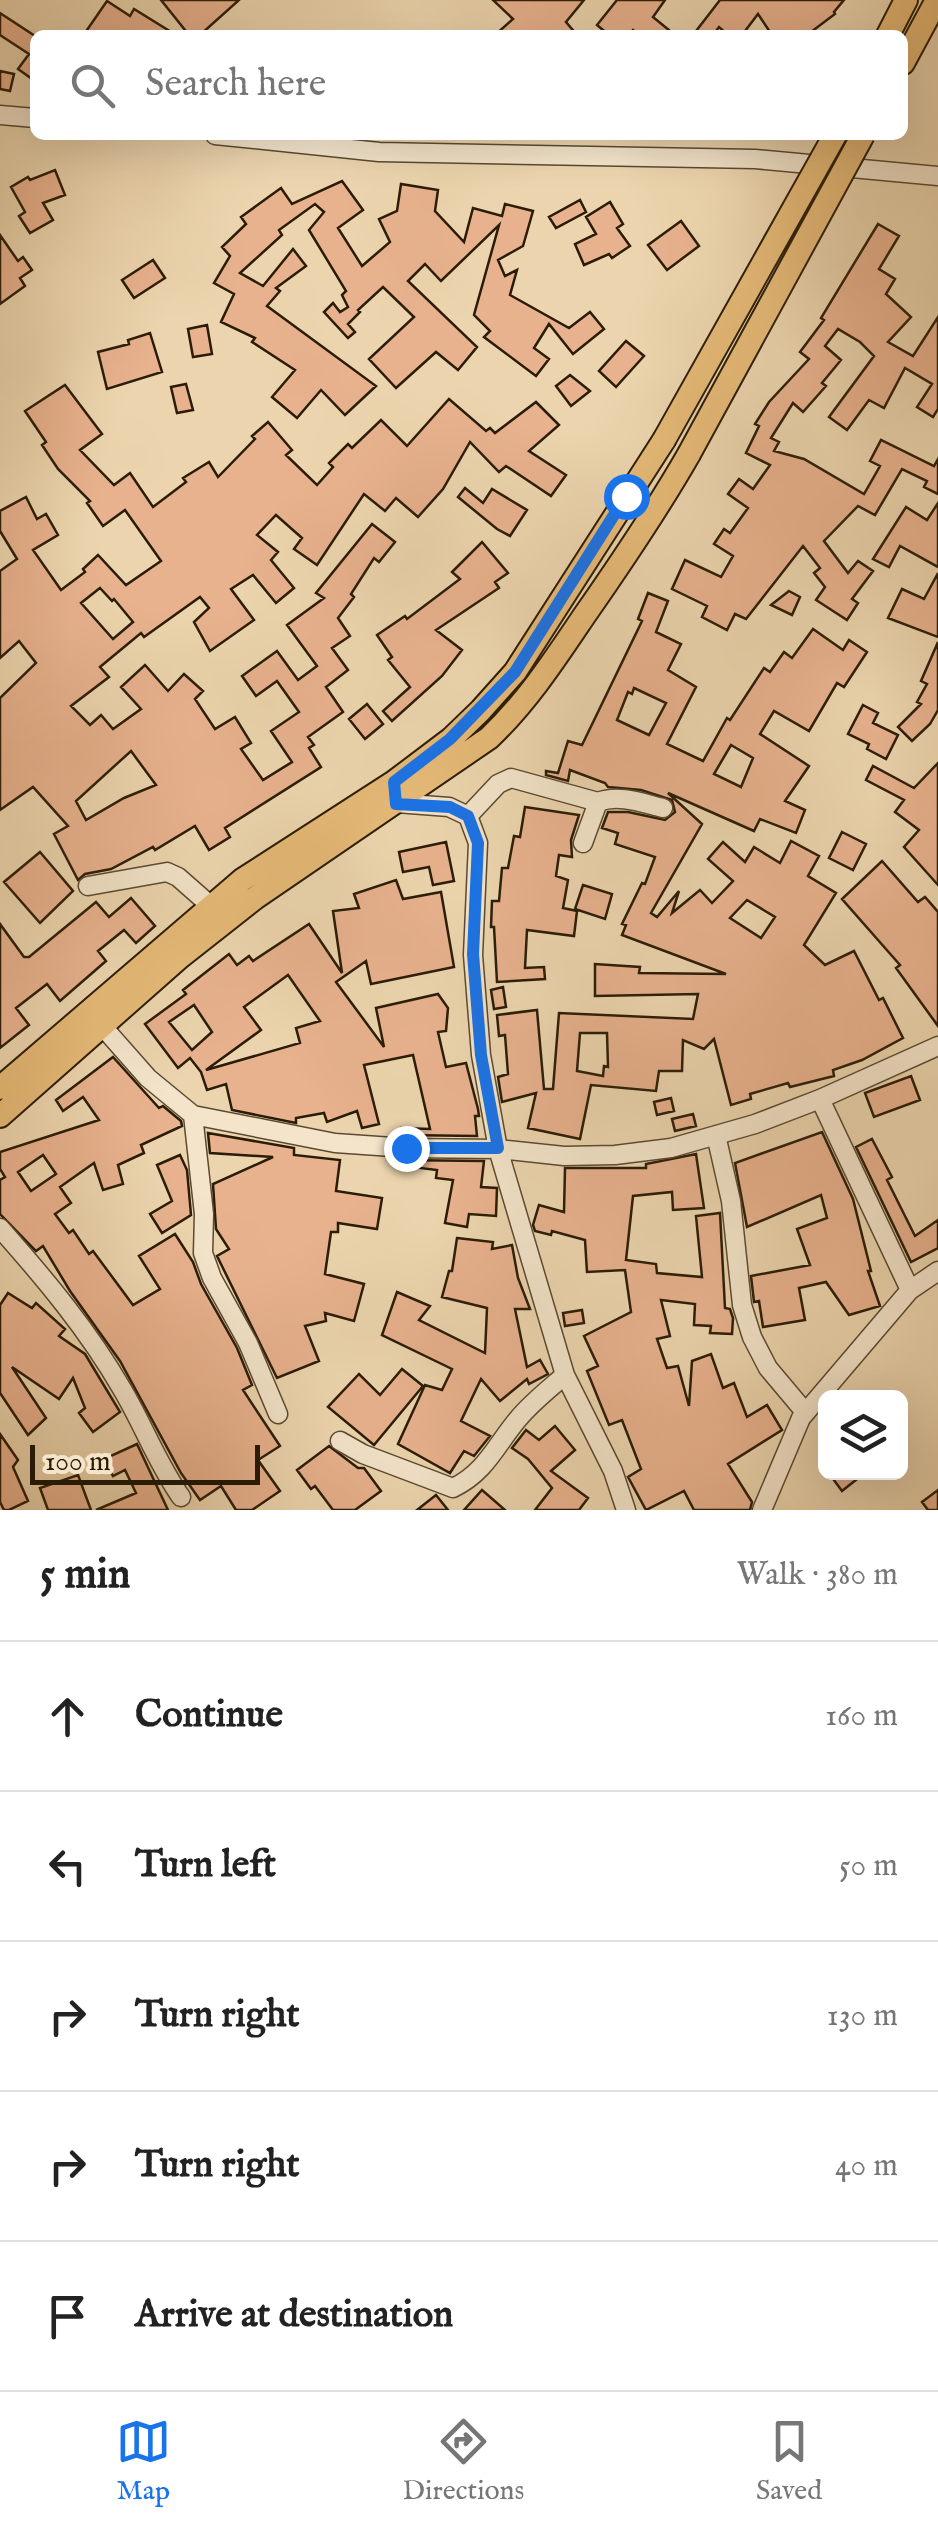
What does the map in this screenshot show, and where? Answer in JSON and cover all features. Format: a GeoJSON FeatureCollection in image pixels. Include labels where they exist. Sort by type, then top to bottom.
{"type":"FeatureCollection","features":[{"type":"Feature","properties":{"kind":"main road"},"geometry":{"type":"LineString","coordinates":[[891,30],[906,0]]}},
{"type":"Feature","properties":{"kind":"main road"},"geometry":{"type":"LineString","coordinates":[[908,53],[937,0]]}},
{"type":"Feature","properties":{"kind":"main road"},"geometry":{"type":"LineString","coordinates":[[96,1019],[395,793],[515,672],[664,440],[831,140]]}},
{"type":"Feature","properties":{"kind":"main road"},"geometry":{"type":"LineString","coordinates":[[3,1100],[96,1019],[210,906],[242,880],[490,738],[508,720],[654,516],[861,140]]}},
{"type":"Feature","properties":{"kind":"street"},"geometry":{"type":"LineString","coordinates":[[0,115],[30,118]]}},
{"type":"Feature","properties":{"kind":"street"},"geometry":{"type":"LineString","coordinates":[[0,126],[30,128]]}},
{"type":"Feature","properties":{"kind":"street"},"geometry":{"type":"LineString","coordinates":[[284,140],[379,152],[755,159],[938,176]]}},
{"type":"Feature","properties":{"kind":"street"},"geometry":{"type":"LineString","coordinates":[[468,816],[498,784],[511,778],[598,802],[624,798],[663,808]]}},
{"type":"Feature","properties":{"kind":"street"},"geometry":{"type":"LineString","coordinates":[[395,793],[450,807],[468,816],[478,843],[473,954],[481,1055],[498,1148],[566,1375],[613,1471],[626,1510]]}},
{"type":"Feature","properties":{"kind":"street"},"geometry":{"type":"LineString","coordinates":[[582,844],[598,802]]}},
{"type":"Feature","properties":{"kind":"street"},"geometry":{"type":"LineString","coordinates":[[88,886],[167,872],[210,906]]}},
{"type":"Feature","properties":{"kind":"street"},"geometry":{"type":"LineString","coordinates":[[96,1019],[148,1078],[193,1115],[335,1142],[406,1148],[498,1148],[564,1156],[615,1156],[671,1148],[716,1135],[820,1099],[938,1046]]}},
{"type":"Feature","properties":{"kind":"street"},"geometry":{"type":"LineString","coordinates":[[820,1099],[910,1290]]}},
{"type":"Feature","properties":{"kind":"street"},"geometry":{"type":"LineString","coordinates":[[193,1115],[204,1214],[203,1253],[278,1414]]}},
{"type":"Feature","properties":{"kind":"street"},"geometry":{"type":"LineString","coordinates":[[716,1135],[731,1201],[742,1306],[752,1337],[768,1368],[806,1412]]}},
{"type":"Feature","properties":{"kind":"street"},"geometry":{"type":"LineString","coordinates":[[0,1228],[42,1275],[96,1348],[181,1498]]}},
{"type":"Feature","properties":{"kind":"street"},"geometry":{"type":"LineString","coordinates":[[762,1510],[806,1412],[910,1290],[935,1279]]}},
{"type":"Feature","properties":{"kind":"street"},"geometry":{"type":"LineString","coordinates":[[340,1441],[453,1488],[489,1462],[516,1421],[566,1375]]}},
{"type":"Feature","properties":{"kind":"building"},"geometry":{"type":"Polygon","coordinates":[[[161,0],[239,0],[206,30],[185,30],[161,0]]]}},
{"type":"Feature","properties":{"kind":"building"},"geometry":{"type":"Polygon","coordinates":[[[493,0],[584,0],[566,22],[573,30],[501,30],[513,19],[493,0]]]}},
{"type":"Feature","properties":{"kind":"building"},"geometry":{"type":"Polygon","coordinates":[[[617,0],[665,0],[653,17],[669,30],[603,30],[597,25],[617,0]]]}},
{"type":"Feature","properties":{"kind":"building"},"geometry":{"type":"Polygon","coordinates":[[[720,0],[844,0],[835,14],[814,30],[769,30],[758,14],[746,30],[697,30],[720,0]]]}},
{"type":"Feature","properties":{"kind":"building"},"geometry":{"type":"Polygon","coordinates":[[[107,1],[130,16],[134,9],[168,30],[87,30],[107,1]]]}},
{"type":"Feature","properties":{"kind":"building"},"geometry":{"type":"Polygon","coordinates":[[[0,13],[30,33],[30,77],[18,69],[29,54],[0,35],[0,13]]]}},
{"type":"Feature","properties":{"kind":"building"},"geometry":{"type":"Polygon","coordinates":[[[0,71],[14,74],[10,91],[0,89],[0,71]]]}},
{"type":"Feature","properties":{"kind":"building"},"geometry":{"type":"Polygon","coordinates":[[[55,170],[65,195],[43,203],[53,220],[30,233],[19,216],[25,212],[11,187],[28,177],[30,180],[55,170]]]}},
{"type":"Feature","properties":{"kind":"building"},"geometry":{"type":"Polygon","coordinates":[[[342,181],[363,210],[338,228],[362,266],[390,242],[379,219],[397,211],[401,184],[438,190],[435,211],[464,242],[473,208],[502,216],[505,204],[533,211],[523,246],[498,260],[505,276],[517,270],[510,295],[569,328],[590,312],[604,329],[573,354],[549,324],[534,348],[549,359],[536,376],[484,337],[490,331],[474,315],[499,225],[441,281],[425,264],[408,281],[477,347],[458,370],[436,352],[396,388],[369,359],[414,317],[383,287],[348,324],[355,332],[348,338],[324,312],[333,303],[340,312],[348,307],[342,295],[346,291],[309,230],[324,212],[315,204],[279,230],[282,235],[240,273],[263,286],[293,249],[306,266],[276,288],[280,291],[267,306],[376,386],[345,415],[321,390],[297,418],[272,397],[295,370],[252,342],[255,338],[221,322],[234,294],[214,283],[230,256],[222,247],[246,224],[241,217],[281,188],[292,204],[342,181]]]}},
{"type":"Feature","properties":{"kind":"building"},"geometry":{"type":"Polygon","coordinates":[[[580,200],[586,212],[556,228],[549,217],[580,200]]]}},
{"type":"Feature","properties":{"kind":"building"},"geometry":{"type":"Polygon","coordinates":[[[610,202],[623,224],[617,228],[630,246],[612,258],[609,254],[584,265],[575,244],[596,234],[586,217],[610,202]]]}},
{"type":"Feature","properties":{"kind":"building"},"geometry":{"type":"Polygon","coordinates":[[[681,221],[699,246],[667,270],[648,245],[681,221]]]}},
{"type":"Feature","properties":{"kind":"building"},"geometry":{"type":"Polygon","coordinates":[[[878,224],[899,236],[879,269],[895,279],[886,294],[911,317],[888,342],[913,356],[938,317],[938,409],[933,417],[917,407],[932,384],[905,368],[884,408],[869,400],[847,430],[829,417],[874,356],[838,329],[825,346],[841,360],[822,383],[826,386],[803,412],[793,403],[771,438],[779,442],[774,451],[804,459],[864,494],[880,466],[870,461],[881,440],[934,466],[938,459],[938,494],[924,487],[927,481],[902,469],[875,515],[858,506],[824,541],[848,573],[858,561],[873,571],[852,599],[858,603],[847,620],[816,600],[825,587],[814,573],[820,568],[803,546],[746,619],[735,614],[727,630],[702,617],[707,606],[672,589],[685,560],[721,577],[733,556],[714,544],[724,529],[730,533],[748,508],[728,494],[739,479],[753,489],[770,465],[746,453],[759,426],[755,424],[769,402],[809,359],[800,352],[824,320],[821,318],[878,224]]]}},
{"type":"Feature","properties":{"kind":"building"},"geometry":{"type":"Polygon","coordinates":[[[0,235],[18,261],[23,257],[32,270],[20,278],[25,286],[0,304],[0,235]]]}},
{"type":"Feature","properties":{"kind":"building"},"geometry":{"type":"Polygon","coordinates":[[[153,260],[165,278],[134,298],[122,280],[153,260]]]}},
{"type":"Feature","properties":{"kind":"building"},"geometry":{"type":"Polygon","coordinates":[[[207,325],[212,354],[193,357],[188,329],[207,325]]]}},
{"type":"Feature","properties":{"kind":"building"},"geometry":{"type":"Polygon","coordinates":[[[150,333],[162,372],[107,389],[98,352],[129,344],[128,340],[150,333]]]}},
{"type":"Feature","properties":{"kind":"building"},"geometry":{"type":"Polygon","coordinates":[[[626,341],[644,356],[616,387],[599,371],[626,341]]]}},
{"type":"Feature","properties":{"kind":"building"},"geometry":{"type":"Polygon","coordinates":[[[570,375],[590,391],[571,406],[556,386],[570,375]]]}},
{"type":"Feature","properties":{"kind":"building"},"geometry":{"type":"Polygon","coordinates":[[[186,384],[193,410],[177,413],[171,387],[186,384]]]}},
{"type":"Feature","properties":{"kind":"building"},"geometry":{"type":"Polygon","coordinates":[[[65,385],[102,434],[80,450],[114,485],[130,473],[153,507],[186,482],[183,478],[209,462],[218,477],[268,422],[292,450],[286,455],[317,485],[333,467],[329,463],[348,444],[352,448],[381,420],[407,446],[449,399],[486,431],[490,428],[495,433],[536,402],[559,425],[529,451],[566,475],[551,496],[506,466],[499,472],[470,442],[443,489],[418,517],[396,498],[385,511],[364,494],[317,565],[294,549],[302,538],[276,515],[257,535],[278,552],[271,560],[294,588],[276,603],[253,575],[231,589],[254,620],[210,651],[194,622],[209,608],[200,597],[144,637],[141,633],[100,667],[109,677],[71,706],[90,725],[101,715],[113,729],[141,709],[121,687],[145,665],[168,691],[184,674],[203,691],[195,699],[215,729],[235,717],[251,743],[241,749],[263,780],[292,762],[271,731],[299,712],[277,681],[256,696],[242,676],[277,651],[298,680],[317,666],[287,625],[324,598],[316,593],[372,524],[395,542],[379,562],[374,558],[338,618],[350,636],[332,648],[348,670],[326,687],[343,712],[308,737],[314,745],[309,748],[321,767],[225,828],[230,837],[209,850],[195,826],[155,850],[153,847],[111,869],[85,874],[78,880],[54,834],[68,826],[33,787],[0,810],[0,698],[36,663],[19,641],[0,658],[0,571],[17,559],[0,531],[0,511],[26,497],[37,519],[46,514],[58,535],[33,550],[61,590],[85,572],[83,569],[98,555],[126,585],[161,561],[125,510],[103,526],[87,503],[90,501],[58,469],[25,411],[65,385]],[[100,588],[81,603],[113,639],[133,622],[100,588]],[[131,751],[76,801],[86,820],[156,785],[131,751]]]}},
{"type":"Feature","properties":{"kind":"building"},"geometry":{"type":"Polygon","coordinates":[[[465,488],[483,503],[492,489],[527,510],[510,536],[458,497],[465,488]]]}},
{"type":"Feature","properties":{"kind":"building"},"geometry":{"type":"Polygon","coordinates":[[[938,503],[938,567],[900,546],[889,567],[873,559],[906,507],[927,520],[938,503]]]}},
{"type":"Feature","properties":{"kind":"building"},"geometry":{"type":"Polygon","coordinates":[[[482,542],[508,573],[495,582],[499,588],[436,630],[462,650],[442,676],[392,721],[383,711],[410,687],[388,660],[392,657],[377,635],[405,616],[407,619],[460,579],[452,572],[482,542]]]}},
{"type":"Feature","properties":{"kind":"building"},"geometry":{"type":"Polygon","coordinates":[[[938,573],[938,637],[888,618],[902,589],[924,599],[938,573]]]}},
{"type":"Feature","properties":{"kind":"building"},"geometry":{"type":"Polygon","coordinates":[[[789,591],[800,597],[792,615],[771,605],[789,591]]]}},
{"type":"Feature","properties":{"kind":"building"},"geometry":{"type":"Polygon","coordinates":[[[648,593],[668,601],[656,632],[681,644],[668,670],[696,687],[667,744],[703,761],[727,718],[730,720],[764,668],[770,672],[784,652],[792,658],[813,629],[843,650],[849,640],[867,652],[844,687],[837,683],[809,731],[774,711],[760,734],[809,766],[785,801],[805,810],[796,833],[760,819],[754,831],[668,793],[702,824],[651,913],[657,917],[679,891],[672,913],[700,890],[712,903],[733,881],[708,859],[723,842],[745,862],[754,847],[780,863],[791,841],[819,856],[808,876],[836,893],[804,945],[825,965],[854,951],[903,1038],[833,1070],[834,1076],[790,1087],[788,1083],[750,1094],[751,1099],[731,1105],[714,1039],[704,1049],[683,1040],[682,1071],[659,1071],[656,1091],[591,1085],[580,1139],[528,1128],[536,1093],[502,1102],[498,1077],[508,1074],[505,1035],[499,1036],[497,1015],[537,1010],[544,1089],[553,1089],[559,1013],[693,1019],[698,994],[595,996],[595,964],[640,967],[639,973],[726,974],[622,935],[626,925],[622,924],[655,857],[615,844],[618,833],[602,828],[608,812],[665,820],[675,812],[672,800],[641,790],[608,787],[570,770],[568,781],[546,775],[546,771],[558,773],[568,741],[582,745],[642,621],[638,619],[648,593]],[[634,688],[632,694],[628,692],[617,720],[649,735],[666,703],[634,688]],[[731,745],[714,774],[741,787],[753,758],[731,745]],[[747,900],[730,918],[761,938],[775,917],[747,900]],[[580,1033],[577,1071],[603,1076],[604,1066],[608,1067],[607,1033],[580,1033]]]}},
{"type":"Feature","properties":{"kind":"building"},"geometry":{"type":"Polygon","coordinates":[[[938,642],[938,710],[912,741],[898,727],[921,704],[917,702],[927,684],[921,681],[938,642]]]}},
{"type":"Feature","properties":{"kind":"building"},"geometry":{"type":"Polygon","coordinates":[[[367,704],[383,724],[365,739],[349,719],[367,704]]]}},
{"type":"Feature","properties":{"kind":"building"},"geometry":{"type":"Polygon","coordinates":[[[863,705],[878,713],[873,723],[898,735],[886,759],[867,749],[869,744],[848,734],[863,705]]]}},
{"type":"Feature","properties":{"kind":"building"},"geometry":{"type":"Polygon","coordinates":[[[938,763],[938,885],[904,847],[919,830],[895,812],[904,800],[866,780],[873,766],[914,788],[938,763]]]}},
{"type":"Feature","properties":{"kind":"building"},"geometry":{"type":"Polygon","coordinates":[[[525,807],[579,815],[571,840],[572,857],[559,855],[556,876],[568,880],[563,908],[577,911],[574,936],[527,930],[525,968],[544,967],[545,979],[497,982],[492,901],[499,901],[502,868],[508,868],[514,836],[520,837],[525,807]]]}},
{"type":"Feature","properties":{"kind":"building"},"geometry":{"type":"Polygon","coordinates":[[[842,832],[866,844],[853,870],[829,858],[842,832]]]}},
{"type":"Feature","properties":{"kind":"building"},"geometry":{"type":"Polygon","coordinates":[[[446,842],[454,881],[433,885],[429,867],[403,872],[399,852],[446,842]]]}},
{"type":"Feature","properties":{"kind":"building"},"geometry":{"type":"Polygon","coordinates":[[[40,852],[73,891],[40,923],[4,882],[40,852]]]}},
{"type":"Feature","properties":{"kind":"building"},"geometry":{"type":"Polygon","coordinates":[[[882,861],[918,902],[925,897],[938,912],[938,1026],[896,968],[900,965],[842,899],[882,861]]]}},
{"type":"Feature","properties":{"kind":"building"},"geometry":{"type":"Polygon","coordinates":[[[396,880],[403,899],[441,892],[454,967],[371,984],[366,961],[336,982],[384,1047],[376,1008],[438,994],[448,1008],[446,1031],[438,1032],[446,1067],[466,1063],[478,1109],[477,1136],[400,1135],[401,1128],[430,1129],[413,1055],[364,1065],[379,1124],[362,1128],[357,1111],[327,1122],[324,1113],[296,1118],[296,1123],[232,1110],[226,1084],[207,1090],[201,1072],[190,1058],[178,1068],[145,1024],[186,994],[183,990],[229,954],[237,965],[249,956],[253,961],[309,924],[342,973],[333,911],[359,908],[354,894],[396,880]],[[288,975],[244,1007],[261,1030],[206,1070],[300,1043],[296,1028],[320,1021],[288,975]],[[194,1005],[169,1022],[192,1050],[212,1032],[194,1005]]]}},
{"type":"Feature","properties":{"kind":"building"},"geometry":{"type":"Polygon","coordinates":[[[583,885],[612,894],[605,919],[575,909],[583,885]]]}},
{"type":"Feature","properties":{"kind":"building"},"geometry":{"type":"Polygon","coordinates":[[[131,898],[155,926],[136,943],[124,930],[98,951],[106,961],[60,1001],[47,984],[16,1008],[29,1025],[0,1048],[0,924],[24,957],[29,957],[96,902],[109,917],[131,898]]]}},
{"type":"Feature","properties":{"kind":"building"},"geometry":{"type":"Polygon","coordinates":[[[503,987],[506,1007],[494,1009],[491,990],[503,987]]]}},
{"type":"Feature","properties":{"kind":"building"},"geometry":{"type":"Polygon","coordinates":[[[113,1057],[159,1108],[163,1106],[181,1121],[182,1126],[141,1145],[144,1153],[118,1165],[123,1184],[103,1190],[94,1163],[60,1187],[71,1203],[55,1214],[69,1233],[73,1230],[89,1254],[93,1251],[133,1305],[160,1289],[139,1256],[175,1234],[237,1348],[252,1385],[243,1390],[280,1446],[258,1460],[280,1491],[252,1510],[236,1510],[221,1486],[200,1500],[120,1361],[43,1246],[36,1251],[0,1214],[0,1180],[5,1177],[0,1169],[0,1152],[99,1120],[83,1097],[63,1111],[56,1100],[113,1057]],[[43,1155],[18,1172],[31,1191],[56,1174],[43,1155]]]}},
{"type":"Feature","properties":{"kind":"building"},"geometry":{"type":"Polygon","coordinates":[[[911,1076],[920,1100],[874,1117],[865,1093],[911,1076]]]}},
{"type":"Feature","properties":{"kind":"building"},"geometry":{"type":"Polygon","coordinates":[[[671,1098],[674,1111],[657,1115],[654,1102],[671,1098]]]}},
{"type":"Feature","properties":{"kind":"building"},"geometry":{"type":"Polygon","coordinates":[[[693,1114],[696,1126],[675,1131],[672,1119],[693,1114]]]}},
{"type":"Feature","properties":{"kind":"building"},"geometry":{"type":"Polygon","coordinates":[[[822,1132],[853,1199],[868,1271],[880,1306],[849,1315],[826,1282],[799,1288],[805,1320],[763,1327],[759,1301],[754,1302],[751,1276],[810,1265],[797,1229],[827,1218],[821,1195],[747,1227],[735,1163],[822,1132]]]}},
{"type":"Feature","properties":{"kind":"building"},"geometry":{"type":"Polygon","coordinates":[[[208,1133],[294,1148],[294,1155],[340,1160],[336,1191],[382,1198],[377,1229],[338,1223],[338,1232],[331,1232],[325,1274],[364,1284],[354,1321],[325,1313],[326,1321],[305,1326],[319,1361],[277,1378],[217,1256],[229,1249],[216,1229],[213,1184],[273,1157],[210,1153],[208,1133]]]}},
{"type":"Feature","properties":{"kind":"building"},"geometry":{"type":"Polygon","coordinates":[[[872,1139],[915,1236],[938,1220],[938,1248],[911,1262],[856,1147],[872,1139]]]}},
{"type":"Feature","properties":{"kind":"building"},"geometry":{"type":"Polygon","coordinates":[[[696,1154],[704,1208],[673,1210],[672,1192],[633,1196],[626,1260],[656,1264],[657,1273],[702,1277],[696,1216],[720,1213],[725,1308],[730,1309],[733,1318],[732,1334],[710,1333],[711,1326],[694,1325],[695,1304],[661,1300],[670,1336],[657,1339],[667,1368],[678,1366],[689,1406],[692,1361],[711,1354],[723,1388],[734,1383],[747,1417],[767,1405],[782,1430],[728,1464],[752,1502],[750,1510],[694,1510],[684,1491],[646,1510],[628,1477],[641,1469],[622,1420],[609,1425],[587,1371],[598,1366],[584,1336],[631,1312],[625,1270],[587,1272],[585,1240],[552,1231],[551,1235],[535,1231],[533,1225],[539,1205],[564,1212],[565,1168],[646,1168],[646,1164],[696,1154]]]}},
{"type":"Feature","properties":{"kind":"building"},"geometry":{"type":"Polygon","coordinates":[[[180,1155],[187,1170],[191,1215],[162,1233],[150,1214],[172,1201],[157,1165],[180,1155]]]}},
{"type":"Feature","properties":{"kind":"building"},"geometry":{"type":"Polygon","coordinates":[[[396,1160],[484,1161],[481,1187],[497,1188],[496,1216],[469,1214],[467,1227],[445,1223],[453,1180],[436,1178],[437,1170],[396,1165],[396,1160]]]}},
{"type":"Feature","properties":{"kind":"building"},"geometry":{"type":"Polygon","coordinates":[[[457,1238],[493,1242],[492,1249],[512,1245],[518,1278],[530,1309],[515,1309],[527,1367],[540,1360],[548,1374],[529,1384],[527,1379],[500,1401],[481,1379],[461,1421],[490,1436],[474,1456],[464,1451],[450,1473],[398,1444],[425,1385],[442,1390],[452,1369],[382,1335],[397,1292],[430,1306],[419,1320],[485,1353],[487,1308],[442,1297],[452,1271],[457,1238]]]}},
{"type":"Feature","properties":{"kind":"building"},"geometry":{"type":"Polygon","coordinates":[[[8,1293],[32,1308],[36,1303],[65,1329],[59,1336],[85,1354],[120,1412],[93,1432],[79,1413],[85,1408],[73,1378],[59,1399],[12,1367],[46,1418],[28,1435],[0,1393],[0,1305],[8,1293]]]}},
{"type":"Feature","properties":{"kind":"building"},"geometry":{"type":"Polygon","coordinates":[[[582,1310],[584,1323],[565,1326],[563,1313],[582,1310]]]}},
{"type":"Feature","properties":{"kind":"building"},"geometry":{"type":"Polygon","coordinates":[[[402,1369],[423,1386],[374,1445],[328,1407],[359,1374],[380,1395],[402,1369]]]}},
{"type":"Feature","properties":{"kind":"building"},"geometry":{"type":"Polygon","coordinates":[[[555,1426],[575,1450],[551,1471],[588,1498],[579,1510],[535,1510],[552,1488],[528,1459],[512,1448],[526,1430],[539,1440],[555,1426]]]}},
{"type":"Feature","properties":{"kind":"building"},"geometry":{"type":"Polygon","coordinates":[[[0,1434],[18,1460],[13,1467],[28,1501],[9,1510],[4,1510],[0,1502],[0,1434]]]}},
{"type":"Feature","properties":{"kind":"building"},"geometry":{"type":"Polygon","coordinates":[[[137,1444],[168,1510],[96,1510],[136,1493],[125,1470],[113,1476],[104,1459],[137,1444]]]}},
{"type":"Feature","properties":{"kind":"building"},"geometry":{"type":"Polygon","coordinates":[[[329,1446],[358,1468],[364,1468],[381,1491],[355,1510],[333,1510],[297,1470],[329,1446]]]}},
{"type":"Feature","properties":{"kind":"building"},"geometry":{"type":"Polygon","coordinates":[[[78,1475],[91,1510],[48,1510],[40,1488],[78,1475]]]}},
{"type":"Feature","properties":{"kind":"building"},"geometry":{"type":"Polygon","coordinates":[[[834,1480],[856,1480],[842,1491],[834,1480]]]}},
{"type":"Feature","properties":{"kind":"building"},"geometry":{"type":"Polygon","coordinates":[[[482,1490],[505,1510],[464,1510],[482,1490]]]}},
{"type":"Feature","properties":{"kind":"building"},"geometry":{"type":"Polygon","coordinates":[[[938,1490],[938,1510],[928,1510],[922,1502],[938,1490]]]}},
{"type":"Feature","properties":{"kind":"building"},"geometry":{"type":"Polygon","coordinates":[[[436,1495],[448,1510],[417,1510],[436,1495]]]}},
{"type":"Feature","properties":{"kind":"route"},"geometry":{"type":"LineString","coordinates":[[406,1148],[498,1148],[481,1055],[473,954],[478,843],[468,816],[450,807],[396,804],[394,782],[450,739],[515,672],[626,496]]}}]}
